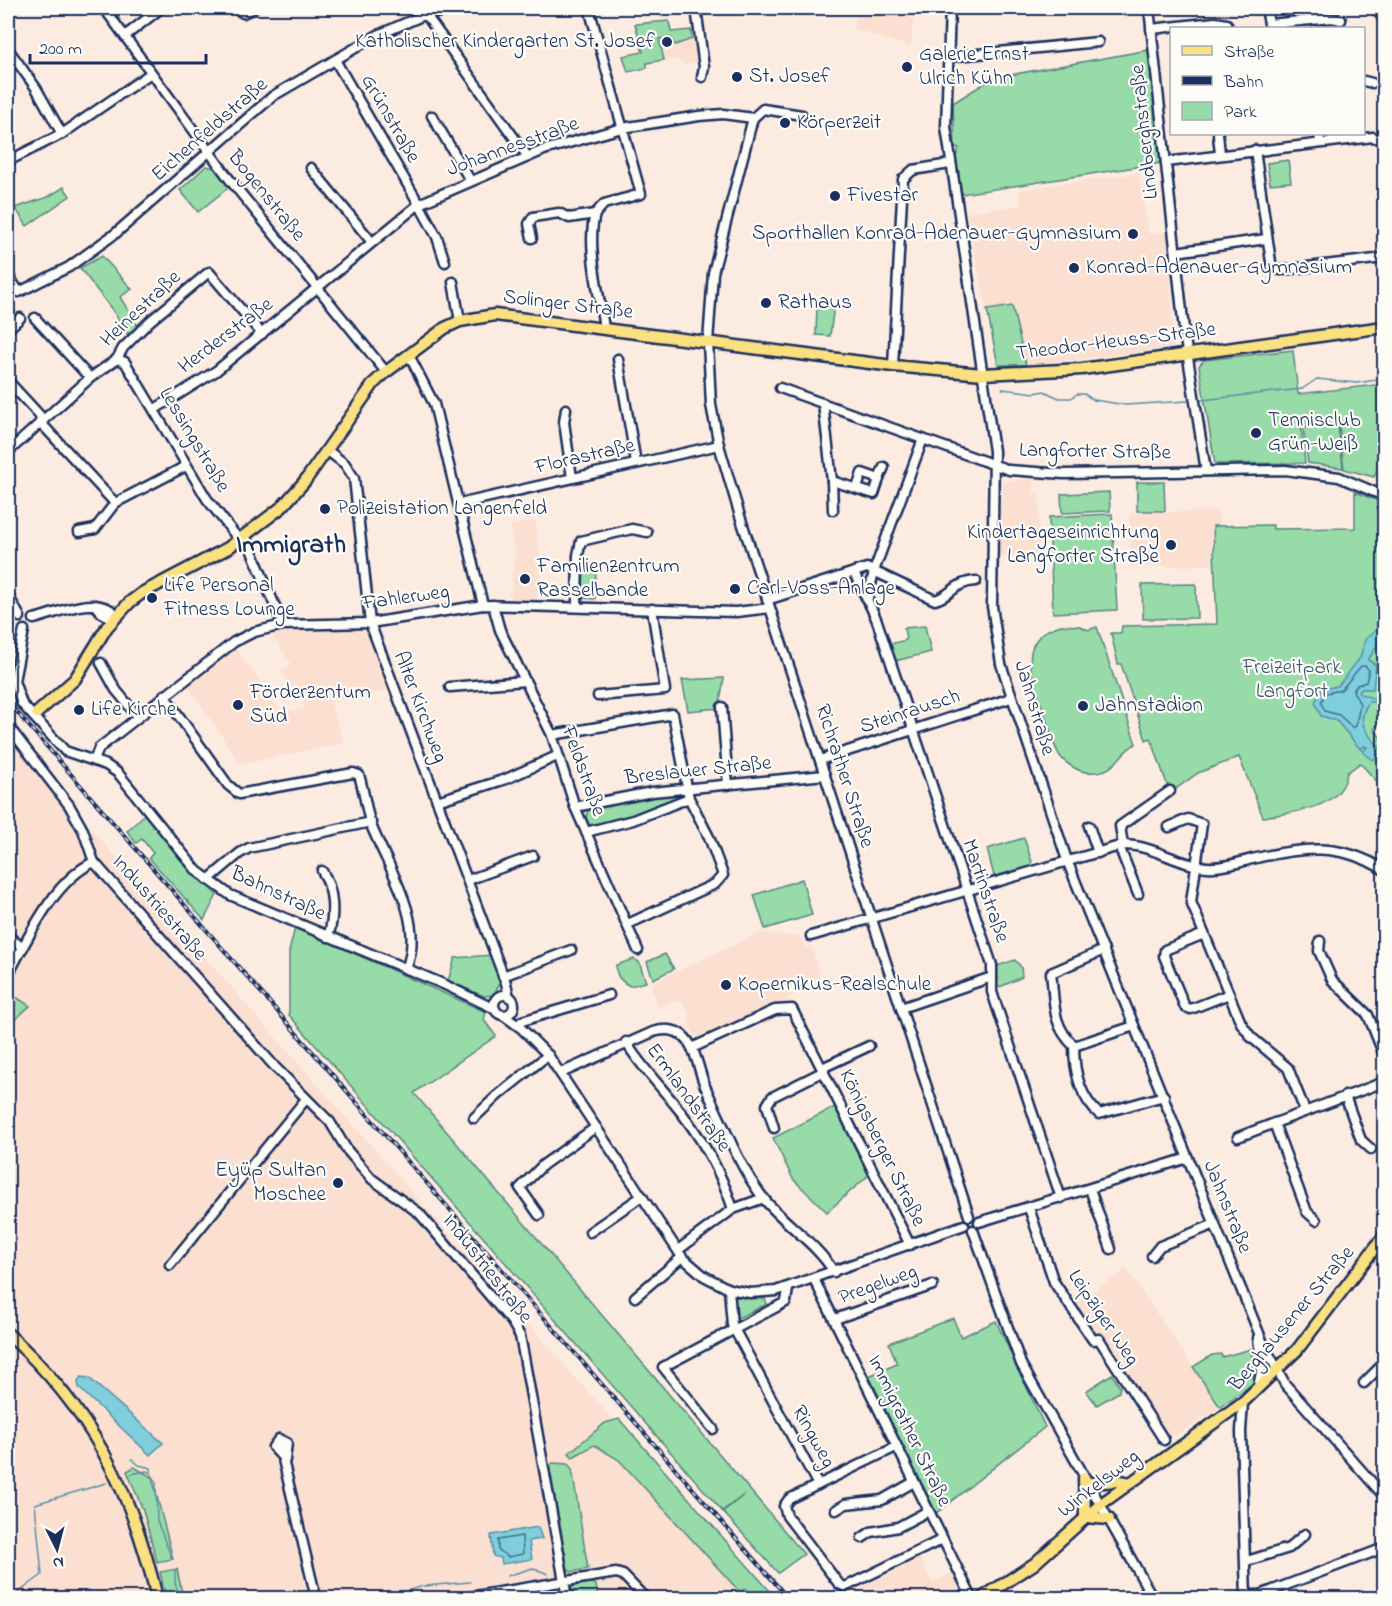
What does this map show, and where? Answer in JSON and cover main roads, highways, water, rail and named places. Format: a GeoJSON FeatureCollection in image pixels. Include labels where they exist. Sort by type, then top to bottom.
{"type":"FeatureCollection","features":[{"type":"Feature","properties":{"kind":"main road","name":"Solinger Straße"},"geometry":{"type":"LineString","coordinates":[[37,712],[75,679],[115,617],[142,593],[207,561],[243,539],[282,507],[328,451],[374,383],[409,355],[460,321],[495,315],[708,342]]}},
{"type":"Feature","properties":{"kind":"main road","name":"Theodor-Heuss-Straße"},"geometry":{"type":"LineString","coordinates":[[708,342],[892,366],[983,374],[1082,369],[1384,327]]}},
{"type":"Feature","properties":{"kind":"main road","name":"Berghausener Straße"},"geometry":{"type":"LineString","coordinates":[[1243,1402],[1277,1370],[1319,1323],[1384,1236]]}},
{"type":"Feature","properties":{"kind":"main road"},"geometry":{"type":"LineString","coordinates":[[8,1334],[72,1401],[106,1454],[135,1519],[157,1599]]}},
{"type":"Feature","properties":{"kind":"main road","name":"Winkelsweg"},"geometry":{"type":"LineString","coordinates":[[982,1599],[1034,1564],[1101,1504],[1243,1402]]}},
{"type":"Feature","properties":{"kind":"main road"},"geometry":{"type":"LineString","coordinates":[[1109,1519],[1085,1517],[1085,1480],[1104,1484],[1118,1479],[1130,1483]]}},
{"type":"Feature","properties":{"kind":"water"},"geometry":{"type":"Polygon","coordinates":[[[1376,630],[1384,630],[1384,642],[1379,643],[1368,660],[1376,665],[1373,689],[1362,689],[1358,693],[1375,699],[1375,702],[1369,702],[1363,717],[1365,729],[1382,751],[1373,760],[1363,752],[1367,747],[1364,746],[1361,750],[1336,720],[1321,716],[1315,702],[1323,689],[1338,686],[1360,658],[1365,640],[1376,630]]]}},
{"type":"Feature","properties":{"kind":"water"},"geometry":{"type":"Polygon","coordinates":[[[81,1377],[89,1378],[163,1443],[150,1455],[79,1388],[78,1381],[81,1377]]]}},
{"type":"Feature","properties":{"kind":"water"},"geometry":{"type":"Polygon","coordinates":[[[538,1527],[542,1539],[529,1541],[532,1559],[502,1564],[501,1558],[493,1556],[491,1535],[538,1527]]]}},
{"type":"Feature","properties":{"kind":"waterway"},"geometry":{"type":"LineString","coordinates":[[1368,8],[1384,29]]}},
{"type":"Feature","properties":{"kind":"waterway"},"geometry":{"type":"LineString","coordinates":[[1202,400],[1302,389],[1317,379],[1356,383],[1384,379]]}},
{"type":"Feature","properties":{"kind":"waterway"},"geometry":{"type":"LineString","coordinates":[[1002,389],[1035,393],[1044,391],[1059,398],[1071,398],[1077,394],[1084,394],[1094,400],[1126,405],[1188,401]]}},
{"type":"Feature","properties":{"kind":"waterway"},"geometry":{"type":"LineString","coordinates":[[132,1459],[139,1465],[151,1468],[151,1473]]}},
{"type":"Feature","properties":{"kind":"waterway"},"geometry":{"type":"LineString","coordinates":[[131,1474],[146,1471],[151,1473],[156,1483],[157,1521],[172,1559]]}},
{"type":"Feature","properties":{"kind":"waterway"},"geometry":{"type":"LineString","coordinates":[[11,1598],[42,1575],[35,1504],[106,1483]]}},
{"type":"Feature","properties":{"kind":"waterway"},"geometry":{"type":"LineString","coordinates":[[507,1576],[533,1568],[548,1574]]}},
{"type":"Feature","properties":{"kind":"waterway"},"geometry":{"type":"LineString","coordinates":[[175,1570],[175,1583],[180,1598]]}},
{"type":"Feature","properties":{"kind":"waterway"},"geometry":{"type":"LineString","coordinates":[[380,1598],[424,1586],[470,1582]]}},
{"type":"Feature","properties":{"kind":"waterway"},"geometry":{"type":"LineString","coordinates":[[575,1591],[577,1598]]}},
{"type":"Feature","properties":{"kind":"tunnel"},"geometry":{"type":"LineString","coordinates":[[8,729],[37,713]]}},
{"type":"Feature","properties":{"kind":"railway"},"geometry":{"type":"LineString","coordinates":[[8,702],[788,1598]]}},
{"type":"Feature","properties":{"kind":"place","name":"Katholischer Kindergarten St. Josef"},"geometry":{"type":"Point","coordinates":[667,42]}},
{"type":"Feature","properties":{"kind":"place","name":"Galerie Ernst Ulrich Kühn"},"geometry":{"type":"Point","coordinates":[907,67]}},
{"type":"Feature","properties":{"kind":"place","name":"St. Josef"},"geometry":{"type":"Point","coordinates":[737,77]}},
{"type":"Feature","properties":{"kind":"place","name":"Körperzeit"},"geometry":{"type":"Point","coordinates":[785,123]}},
{"type":"Feature","properties":{"kind":"place","name":"Fivestar"},"geometry":{"type":"Point","coordinates":[835,196]}},
{"type":"Feature","properties":{"kind":"place","name":"Sporthallen Konrad-Adenauer-Gymnasium"},"geometry":{"type":"Point","coordinates":[1133,234]}},
{"type":"Feature","properties":{"kind":"place","name":"Konrad-Adenauer-Gymnasium"},"geometry":{"type":"Point","coordinates":[1074,268]}},
{"type":"Feature","properties":{"kind":"place","name":"Rathaus"},"geometry":{"type":"Point","coordinates":[766,303]}},
{"type":"Feature","properties":{"kind":"place","name":"Tennisclub Grün-Weiß"},"geometry":{"type":"Point","coordinates":[1256,433]}},
{"type":"Feature","properties":{"kind":"place","name":"Polizeistation Langenfeld"},"geometry":{"type":"Point","coordinates":[325,509]}},
{"type":"Feature","properties":{"kind":"place","name":"Kindertageseinrichtung Langforter Straße"},"geometry":{"type":"Point","coordinates":[1171,545]}},
{"type":"Feature","properties":{"kind":"place","name":"Familienzentrum Rasselbande"},"geometry":{"type":"Point","coordinates":[525,579]}},
{"type":"Feature","properties":{"kind":"place","name":"Carl-Voss-Anlage"},"geometry":{"type":"Point","coordinates":[735,589]}},
{"type":"Feature","properties":{"kind":"place","name":"Life Personal Fitness Lounge"},"geometry":{"type":"Point","coordinates":[152,598]}},
{"type":"Feature","properties":{"kind":"place","name":"Förderzentum Süd"},"geometry":{"type":"Point","coordinates":[238,705]}},
{"type":"Feature","properties":{"kind":"place","name":"Jahnstadion"},"geometry":{"type":"Point","coordinates":[1083,706]}},
{"type":"Feature","properties":{"kind":"place","name":"Life Kirche"},"geometry":{"type":"Point","coordinates":[79,710]}},
{"type":"Feature","properties":{"kind":"place","name":"Kopernikus-Realschule"},"geometry":{"type":"Point","coordinates":[726,985]}},
{"type":"Feature","properties":{"kind":"place","name":"Eyüp Sultan Moschee"},"geometry":{"type":"Point","coordinates":[338,1183]}},
{"type":"Feature","properties":{"kind":"district","name":"Immigrath"},"geometry":{"type":"Point","coordinates":[291,545]}},
{"type":"Feature","properties":{"kind":"park label","name":"Freizeitpark Langfort"},"geometry":{"type":"Point","coordinates":[1292,680]}}]}
